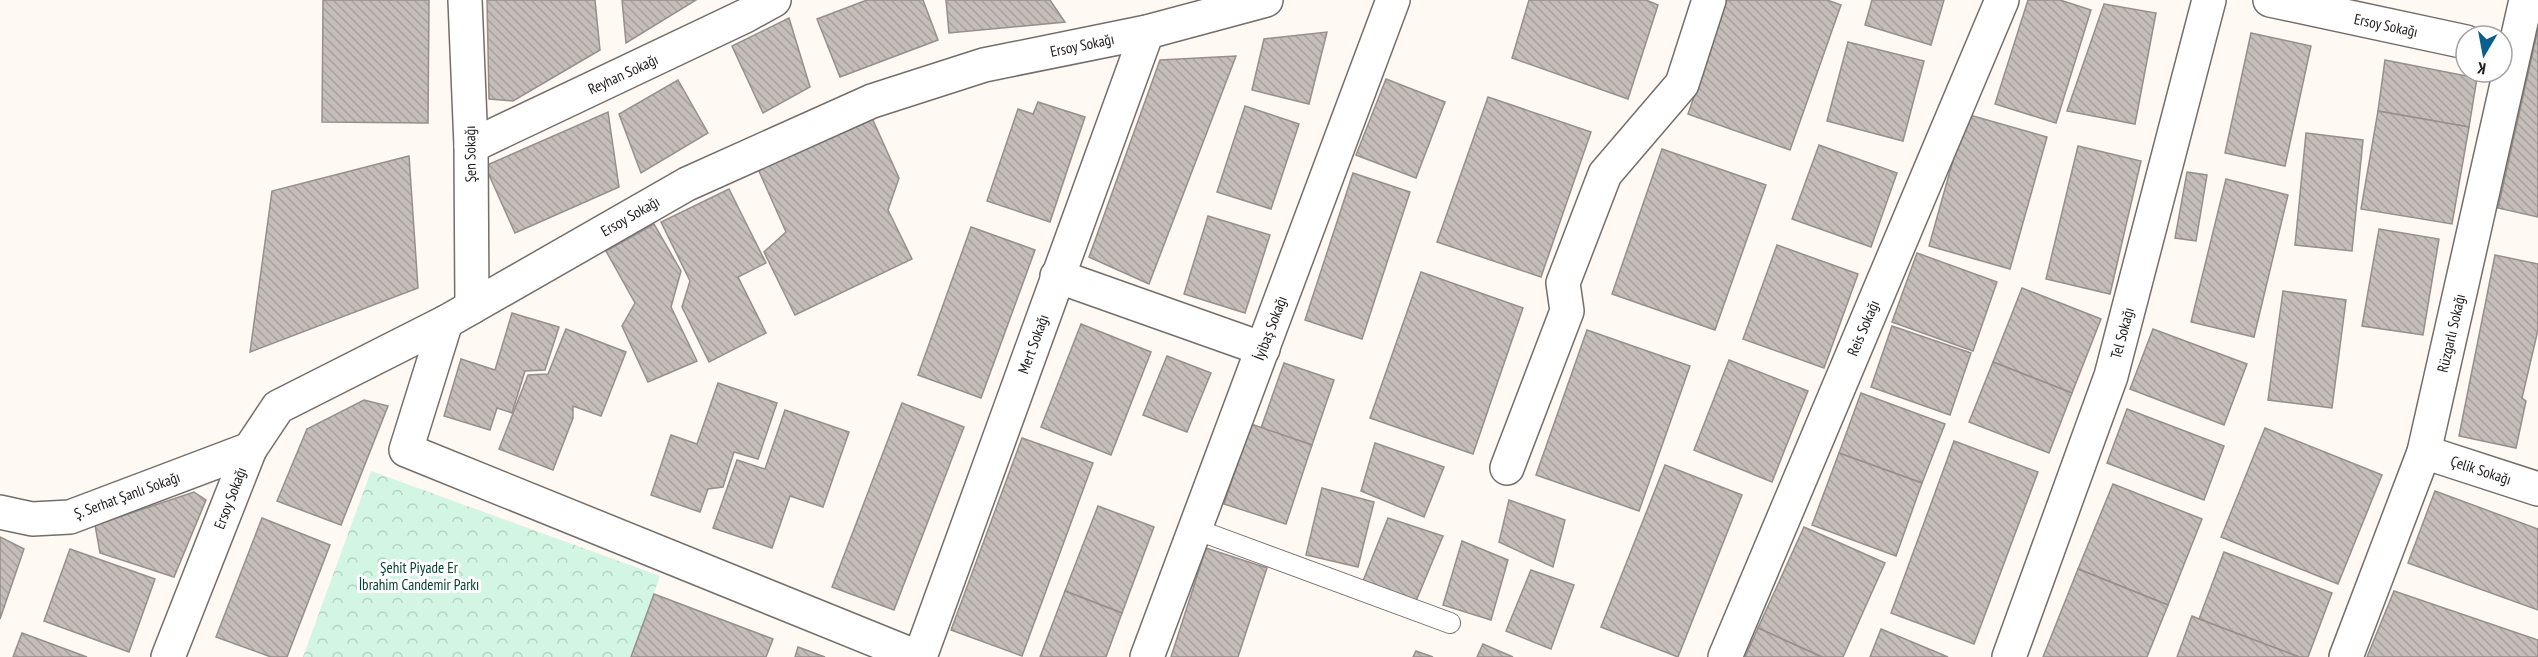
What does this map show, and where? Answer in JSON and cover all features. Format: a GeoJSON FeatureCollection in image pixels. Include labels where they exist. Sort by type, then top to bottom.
{"type":"FeatureCollection","features":[{"type":"Feature","properties":{"kind":"street","name":"Şen Sokağı"},"geometry":{"type":"LineString","coordinates":[[465,0],[471,146],[459,315],[406,450],[918,657]]}},
{"type":"Feature","properties":{"kind":"street","name":"Reyhan Sokağı"},"geometry":{"type":"LineString","coordinates":[[471,146],[744,8],[774,0]]}},
{"type":"Feature","properties":{"kind":"street","name":"Ersoy Sokağı"},"geometry":{"type":"LineString","coordinates":[[168,657],[250,449],[278,407],[459,315],[687,184],[872,101],[984,66],[1147,32],[1266,0]]}},
{"type":"Feature","properties":{"kind":"street","name":"İyibaş Sokağı"},"geometry":{"type":"LineString","coordinates":[[1147,657],[1394,0]]}},
{"type":"Feature","properties":{"kind":"street"},"geometry":{"type":"LineString","coordinates":[[1507,468],[1567,311],[1563,283],[1605,174],[1682,84],[1709,0]]}},
{"type":"Feature","properties":{"kind":"street","name":"Reis Sokağı"},"geometry":{"type":"LineString","coordinates":[[1725,657],[2002,0]]}},
{"type":"Feature","properties":{"kind":"street","name":"Tel Sokağı"},"geometry":{"type":"LineString","coordinates":[[2009,657],[2111,376],[2209,0]]}},
{"type":"Feature","properties":{"kind":"street","name":"Ersoy Sokağı"},"geometry":{"type":"LineString","coordinates":[[2270,0],[2454,39]]}},
{"type":"Feature","properties":{"kind":"street","name":"Rüzgarlı Sokağı"},"geometry":{"type":"LineString","coordinates":[[2514,34],[2526,0]]}},
{"type":"Feature","properties":{"kind":"street","name":"Mert Sokağı"},"geometry":{"type":"LineString","coordinates":[[918,657],[1147,32]]}},
{"type":"Feature","properties":{"kind":"street","name":"Rüzgarlı Sokağı"},"geometry":{"type":"LineString","coordinates":[[2346,657],[2424,452],[2501,84]]}},
{"type":"Feature","properties":{"kind":"street"},"geometry":{"type":"LineString","coordinates":[[1057,276],[1263,349]]}},
{"type":"Feature","properties":{"kind":"street","name":"Ş. Serhat Şanlı Sokağı"},"geometry":{"type":"LineString","coordinates":[[0,512],[32,519],[70,517],[250,449]]}},
{"type":"Feature","properties":{"kind":"street","name":"Çelik Sokağı"},"geometry":{"type":"LineString","coordinates":[[2424,452],[2538,489]]}},
{"type":"Feature","properties":{"kind":"lane"},"geometry":{"type":"LineString","coordinates":[[1195,529],[1450,623]]}},
{"type":"Feature","properties":{"kind":"green space","name":"Şehit Piyade Er İbrahim Candemir Parkı"},"geometry":{"type":"Polygon","coordinates":[[[371,471],[660,576],[631,657],[303,657],[371,471]]]}},
{"type":"Feature","properties":{"kind":"building"},"geometry":{"type":"Polygon","coordinates":[[[323,0],[429,0],[428,123],[322,122],[323,0]]]}},
{"type":"Feature","properties":{"kind":"building"},"geometry":{"type":"Polygon","coordinates":[[[487,0],[595,0],[600,50],[513,101],[489,99],[487,0]]]}},
{"type":"Feature","properties":{"kind":"building"},"geometry":{"type":"Polygon","coordinates":[[[622,0],[696,0],[626,43],[622,0]]]}},
{"type":"Feature","properties":{"kind":"building"},"geometry":{"type":"Polygon","coordinates":[[[867,0],[923,0],[938,40],[840,77],[817,19],[867,0]]]}},
{"type":"Feature","properties":{"kind":"building"},"geometry":{"type":"Polygon","coordinates":[[[946,0],[1050,0],[1065,22],[949,33],[946,0]]]}},
{"type":"Feature","properties":{"kind":"building"},"geometry":{"type":"Polygon","coordinates":[[[1529,0],[1646,0],[1658,5],[1628,99],[1512,58],[1529,0]]]}},
{"type":"Feature","properties":{"kind":"building"},"geometry":{"type":"Polygon","coordinates":[[[1727,0],[1827,0],[1841,5],[1790,150],[1688,114],[1727,0]]]}},
{"type":"Feature","properties":{"kind":"building"},"geometry":{"type":"Polygon","coordinates":[[[1872,0],[1944,0],[1931,45],[1865,25],[1872,0]]]}},
{"type":"Feature","properties":{"kind":"building"},"geometry":{"type":"Polygon","coordinates":[[[2028,0],[2060,0],[2091,10],[2056,123],[1995,104],[2028,0]]]}},
{"type":"Feature","properties":{"kind":"building"},"geometry":{"type":"Polygon","coordinates":[[[2104,4],[2156,13],[2135,124],[2067,111],[2104,4]]]}},
{"type":"Feature","properties":{"kind":"building"},"geometry":{"type":"Polygon","coordinates":[[[789,18],[810,87],[763,113],[732,46],[789,18]]]}},
{"type":"Feature","properties":{"kind":"building"},"geometry":{"type":"Polygon","coordinates":[[[2538,29],[2538,217],[2498,208],[2538,29]]]}},
{"type":"Feature","properties":{"kind":"building"},"geometry":{"type":"Polygon","coordinates":[[[1327,32],[1309,104],[1252,90],[1264,39],[1327,32]]]}},
{"type":"Feature","properties":{"kind":"building"},"geometry":{"type":"Polygon","coordinates":[[[2251,33],[2311,46],[2285,166],[2225,153],[2251,33]]]}},
{"type":"Feature","properties":{"kind":"building"},"geometry":{"type":"Polygon","coordinates":[[[1848,42],[1924,61],[1903,141],[1827,121],[1848,42]]]}},
{"type":"Feature","properties":{"kind":"building"},"geometry":{"type":"Polygon","coordinates":[[[1236,56],[1149,284],[1089,257],[1160,60],[1236,56]]]}},
{"type":"Feature","properties":{"kind":"building"},"geometry":{"type":"Polygon","coordinates":[[[2385,60],[2454,74],[2454,84],[2476,84],[2469,127],[2378,111],[2385,60]]]}},
{"type":"Feature","properties":{"kind":"building"},"geometry":{"type":"Polygon","coordinates":[[[1386,79],[1445,102],[1416,178],[1356,155],[1386,79]]]}},
{"type":"Feature","properties":{"kind":"building"},"geometry":{"type":"Polygon","coordinates":[[[678,80],[708,133],[641,173],[619,114],[678,80]]]}},
{"type":"Feature","properties":{"kind":"building"},"geometry":{"type":"Polygon","coordinates":[[[1488,97],[1591,132],[1541,277],[1437,242],[1488,97]]]}},
{"type":"Feature","properties":{"kind":"building"},"geometry":{"type":"Polygon","coordinates":[[[1038,102],[1085,117],[1050,222],[987,201],[1018,109],[1033,114],[1038,102]]]}},
{"type":"Feature","properties":{"kind":"building"},"geometry":{"type":"Polygon","coordinates":[[[1245,106],[1299,124],[1271,209],[1217,192],[1245,106]]]}},
{"type":"Feature","properties":{"kind":"building"},"geometry":{"type":"Polygon","coordinates":[[[2378,111],[2469,127],[2452,224],[2361,209],[2378,111]]]}},
{"type":"Feature","properties":{"kind":"building"},"geometry":{"type":"Polygon","coordinates":[[[608,112],[619,187],[515,233],[485,166],[608,112]]]}},
{"type":"Feature","properties":{"kind":"building"},"geometry":{"type":"Polygon","coordinates":[[[1966,114],[2047,137],[2010,269],[1929,246],[1966,114]]]}},
{"type":"Feature","properties":{"kind":"building"},"geometry":{"type":"Polygon","coordinates":[[[872,118],[899,178],[888,210],[912,259],[795,315],[764,252],[786,232],[758,169],[872,118]]]}},
{"type":"Feature","properties":{"kind":"building"},"geometry":{"type":"Polygon","coordinates":[[[2306,133],[2363,140],[2352,251],[2295,245],[2306,133]]]}},
{"type":"Feature","properties":{"kind":"building"},"geometry":{"type":"Polygon","coordinates":[[[1819,145],[1897,173],[1871,247],[1792,219],[1819,145]]]}},
{"type":"Feature","properties":{"kind":"building"},"geometry":{"type":"Polygon","coordinates":[[[2078,146],[2141,161],[2110,294],[2046,279],[2078,146]]]}},
{"type":"Feature","properties":{"kind":"building"},"geometry":{"type":"Polygon","coordinates":[[[1662,149],[1766,185],[1715,330],[1612,294],[1662,149]]]}},
{"type":"Feature","properties":{"kind":"building"},"geometry":{"type":"Polygon","coordinates":[[[409,156],[418,288],[250,352],[272,191],[409,156]]]}},
{"type":"Feature","properties":{"kind":"building"},"geometry":{"type":"Polygon","coordinates":[[[2187,172],[2207,175],[2196,241],[2175,238],[2187,172]]]}},
{"type":"Feature","properties":{"kind":"building"},"geometry":{"type":"Polygon","coordinates":[[[1353,173],[1410,192],[1362,339],[1305,320],[1353,173]]]}},
{"type":"Feature","properties":{"kind":"building"},"geometry":{"type":"Polygon","coordinates":[[[2226,179],[2288,195],[2254,337],[2191,322],[2226,179]]]}},
{"type":"Feature","properties":{"kind":"building"},"geometry":{"type":"Polygon","coordinates":[[[729,189],[766,263],[738,277],[766,333],[709,362],[682,307],[690,281],[661,222],[729,189]]]}},
{"type":"Feature","properties":{"kind":"building"},"geometry":{"type":"Polygon","coordinates":[[[1208,216],[1270,235],[1245,313],[1184,294],[1208,216]]]}},
{"type":"Feature","properties":{"kind":"building"},"geometry":{"type":"Polygon","coordinates":[[[654,224],[681,271],[671,307],[697,361],[648,382],[622,326],[635,303],[606,251],[654,224]]]}},
{"type":"Feature","properties":{"kind":"building"},"geometry":{"type":"Polygon","coordinates":[[[971,227],[1035,250],[981,398],[918,375],[971,227]]]}},
{"type":"Feature","properties":{"kind":"building"},"geometry":{"type":"Polygon","coordinates":[[[2379,229],[2439,239],[2423,335],[2362,326],[2379,229]]]}},
{"type":"Feature","properties":{"kind":"building"},"geometry":{"type":"Polygon","coordinates":[[[1777,245],[1858,274],[1824,368],[1743,339],[1777,245]]]}},
{"type":"Feature","properties":{"kind":"building"},"geometry":{"type":"Polygon","coordinates":[[[1917,253],[1997,282],[1973,351],[1892,322],[1917,253]]]}},
{"type":"Feature","properties":{"kind":"building"},"geometry":{"type":"Polygon","coordinates":[[[2495,255],[2538,264],[2538,330],[2522,398],[2526,401],[2516,448],[2459,436],[2495,255]]]}},
{"type":"Feature","properties":{"kind":"building"},"geometry":{"type":"Polygon","coordinates":[[[1421,272],[1523,308],[1473,454],[1370,418],[1421,272]]]}},
{"type":"Feature","properties":{"kind":"building"},"geometry":{"type":"Polygon","coordinates":[[[2022,288],[2101,319],[2072,393],[1993,362],[2022,288]]]}},
{"type":"Feature","properties":{"kind":"building"},"geometry":{"type":"Polygon","coordinates":[[[2283,291],[2346,300],[2332,408],[2268,400],[2283,291]]]}},
{"type":"Feature","properties":{"kind":"building"},"geometry":{"type":"Polygon","coordinates":[[[512,313],[559,327],[545,370],[525,371],[512,413],[497,408],[490,430],[444,416],[461,359],[495,370],[512,313]]]}},
{"type":"Feature","properties":{"kind":"building"},"geometry":{"type":"Polygon","coordinates":[[[1081,324],[1151,352],[1111,455],[1041,427],[1081,324]]]}},
{"type":"Feature","properties":{"kind":"building"},"geometry":{"type":"Polygon","coordinates":[[[1892,326],[1971,353],[1950,415],[1871,387],[1892,326]]]}},
{"type":"Feature","properties":{"kind":"building"},"geometry":{"type":"Polygon","coordinates":[[[566,329],[626,352],[601,416],[573,406],[573,418],[553,470],[499,449],[528,375],[548,374],[566,329]]]}},
{"type":"Feature","properties":{"kind":"building"},"geometry":{"type":"Polygon","coordinates":[[[2153,329],[2247,364],[2224,425],[2130,389],[2153,329]]]}},
{"type":"Feature","properties":{"kind":"building"},"geometry":{"type":"Polygon","coordinates":[[[1587,330],[1690,366],[1639,511],[1536,475],[1587,330]]]}},
{"type":"Feature","properties":{"kind":"building"},"geometry":{"type":"Polygon","coordinates":[[[1167,356],[1211,373],[1187,432],[1143,415],[1167,356]]]}},
{"type":"Feature","properties":{"kind":"building"},"geometry":{"type":"Polygon","coordinates":[[[1729,360],[1808,391],[1772,482],[1694,450],[1729,360]]]}},
{"type":"Feature","properties":{"kind":"building"},"geometry":{"type":"Polygon","coordinates":[[[1993,362],[2072,393],[2049,453],[1969,422],[1993,362]]]}},
{"type":"Feature","properties":{"kind":"building"},"geometry":{"type":"Polygon","coordinates":[[[1284,363],[1334,380],[1312,445],[1261,428],[1284,363]]]}},
{"type":"Feature","properties":{"kind":"building"},"geometry":{"type":"Polygon","coordinates":[[[718,383],[777,403],[758,459],[734,452],[723,487],[708,489],[700,512],[651,495],[671,435],[697,444],[718,383]]]}},
{"type":"Feature","properties":{"kind":"building"},"geometry":{"type":"Polygon","coordinates":[[[1861,393],[1945,424],[1922,483],[1839,453],[1861,393]]]}},
{"type":"Feature","properties":{"kind":"building"},"geometry":{"type":"Polygon","coordinates":[[[364,400],[388,406],[341,525],[277,501],[307,429],[364,400]]]}},
{"type":"Feature","properties":{"kind":"building"},"geometry":{"type":"Polygon","coordinates":[[[902,403],[964,427],[894,610],[832,587],[902,403]]]}},
{"type":"Feature","properties":{"kind":"building"},"geometry":{"type":"Polygon","coordinates":[[[2127,409],[2224,446],[2204,500],[2107,463],[2127,409]]]}},
{"type":"Feature","properties":{"kind":"building"},"geometry":{"type":"Polygon","coordinates":[[[785,410],[849,432],[823,507],[790,496],[772,548],[713,528],[737,460],[765,469],[785,410]]]}},
{"type":"Feature","properties":{"kind":"building"},"geometry":{"type":"Polygon","coordinates":[[[1251,424],[1312,445],[1286,524],[1224,504],[1251,424]]]}},
{"type":"Feature","properties":{"kind":"building"},"geometry":{"type":"Polygon","coordinates":[[[2265,428],[2382,475],[2338,584],[2221,537],[2265,428]]]}},
{"type":"Feature","properties":{"kind":"building"},"geometry":{"type":"Polygon","coordinates":[[[1022,438],[1093,463],[1022,656],[951,630],[1022,438]]]}},
{"type":"Feature","properties":{"kind":"building"},"geometry":{"type":"Polygon","coordinates":[[[1954,441],[2038,472],[1974,644],[1891,613],[1954,441]]]}},
{"type":"Feature","properties":{"kind":"building"},"geometry":{"type":"Polygon","coordinates":[[[1375,443],[1444,467],[1424,517],[1361,491],[1375,443]]]}},
{"type":"Feature","properties":{"kind":"building"},"geometry":{"type":"Polygon","coordinates":[[[1839,453],[1922,483],[1896,556],[1812,525],[1839,453]]]}},
{"type":"Feature","properties":{"kind":"building"},"geometry":{"type":"Polygon","coordinates":[[[1665,465],[1742,495],[1678,657],[1601,627],[1665,465]]]}},
{"type":"Feature","properties":{"kind":"building"},"geometry":{"type":"Polygon","coordinates":[[[2113,484],[2202,519],[2168,605],[2078,569],[2113,484]]]}},
{"type":"Feature","properties":{"kind":"building"},"geometry":{"type":"Polygon","coordinates":[[[1322,488],[1374,502],[1358,567],[1306,555],[1322,488]]]}},
{"type":"Feature","properties":{"kind":"building"},"geometry":{"type":"Polygon","coordinates":[[[2435,491],[2538,529],[2538,610],[2408,563],[2435,491]]]}},
{"type":"Feature","properties":{"kind":"building"},"geometry":{"type":"Polygon","coordinates":[[[194,492],[206,500],[174,577],[100,553],[95,525],[194,492]]]}},
{"type":"Feature","properties":{"kind":"building"},"geometry":{"type":"Polygon","coordinates":[[[1509,500],[1565,520],[1553,567],[1499,542],[1509,500]]]}},
{"type":"Feature","properties":{"kind":"building"},"geometry":{"type":"Polygon","coordinates":[[[1098,506],[1154,527],[1122,613],[1065,591],[1098,506]]]}},
{"type":"Feature","properties":{"kind":"building"},"geometry":{"type":"Polygon","coordinates":[[[262,518],[330,545],[287,657],[271,657],[216,637],[262,518]]]}},
{"type":"Feature","properties":{"kind":"building"},"geometry":{"type":"Polygon","coordinates":[[[1388,518],[1443,536],[1416,601],[1363,581],[1388,518]]]}},
{"type":"Feature","properties":{"kind":"building"},"geometry":{"type":"Polygon","coordinates":[[[1804,527],[1885,563],[1843,657],[1822,657],[1758,628],[1804,527]]]}},
{"type":"Feature","properties":{"kind":"building"},"geometry":{"type":"Polygon","coordinates":[[[0,537],[24,549],[0,619],[0,537]]]}},
{"type":"Feature","properties":{"kind":"building"},"geometry":{"type":"Polygon","coordinates":[[[1462,541],[1508,560],[1491,620],[1443,605],[1462,541]]]}},
{"type":"Feature","properties":{"kind":"building"},"geometry":{"type":"Polygon","coordinates":[[[1206,548],[1267,568],[1238,657],[1171,657],[1206,548]]]}},
{"type":"Feature","properties":{"kind":"building"},"geometry":{"type":"Polygon","coordinates":[[[70,549],[155,579],[129,652],[44,621],[70,549]]]}},
{"type":"Feature","properties":{"kind":"building"},"geometry":{"type":"Polygon","coordinates":[[[2224,552],[2332,593],[2308,657],[2299,657],[2199,619],[2224,552]]]}},
{"type":"Feature","properties":{"kind":"building"},"geometry":{"type":"Polygon","coordinates":[[[2078,569],[2168,605],[2147,657],[2043,657],[2078,569]]]}},
{"type":"Feature","properties":{"kind":"building"},"geometry":{"type":"Polygon","coordinates":[[[1531,570],[1574,585],[1551,649],[1506,631],[1531,570]]]}},
{"type":"Feature","properties":{"kind":"building"},"geometry":{"type":"Polygon","coordinates":[[[1065,591],[1122,613],[1106,657],[1040,657],[1065,591]]]}},
{"type":"Feature","properties":{"kind":"building"},"geometry":{"type":"Polygon","coordinates":[[[2394,591],[2538,640],[2538,657],[2367,657],[2394,591]]]}},
{"type":"Feature","properties":{"kind":"building"},"geometry":{"type":"Polygon","coordinates":[[[654,594],[773,639],[766,657],[631,657],[654,594]]]}},
{"type":"Feature","properties":{"kind":"building"},"geometry":{"type":"Polygon","coordinates":[[[2192,616],[2199,619],[2299,657],[2177,657],[2192,616]]]}},
{"type":"Feature","properties":{"kind":"building"},"geometry":{"type":"Polygon","coordinates":[[[1758,628],[1822,657],[1745,657],[1758,628]]]}},
{"type":"Feature","properties":{"kind":"building"},"geometry":{"type":"Polygon","coordinates":[[[1881,629],[1948,657],[1870,657],[1881,629]]]}},
{"type":"Feature","properties":{"kind":"building"},"geometry":{"type":"Polygon","coordinates":[[[22,633],[87,657],[13,657],[22,633]]]}},
{"type":"Feature","properties":{"kind":"building"},"geometry":{"type":"Polygon","coordinates":[[[1483,644],[1513,657],[1477,657],[1483,644]]]}},
{"type":"Feature","properties":{"kind":"building"},"geometry":{"type":"Polygon","coordinates":[[[798,647],[825,657],[795,657],[798,647]]]}},
{"type":"Feature","properties":{"kind":"building"},"geometry":{"type":"Polygon","coordinates":[[[1416,651],[1433,657],[1413,657],[1416,651]]]}}]}
